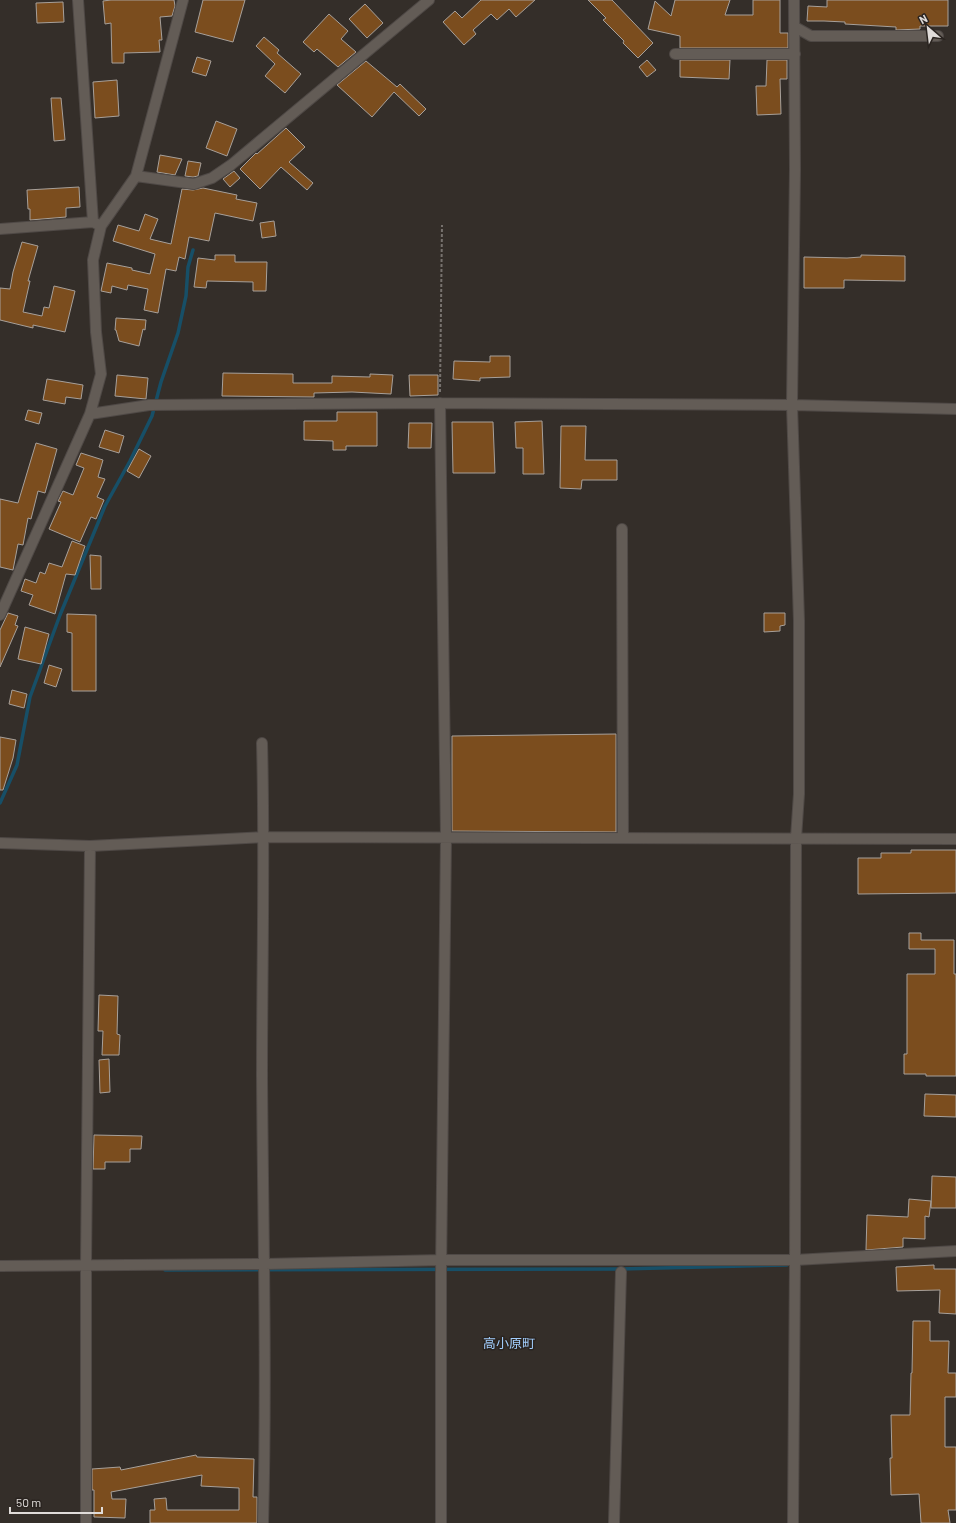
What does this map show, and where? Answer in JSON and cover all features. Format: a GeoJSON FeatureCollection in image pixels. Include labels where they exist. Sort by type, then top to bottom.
{"type":"FeatureCollection","features":[{"type":"Feature","properties":{"kind":"street"},"geometry":{"type":"LineString","coordinates":[[0,615],[90,414],[101,374],[96,332],[93,260],[97,224],[78,0]]}},
{"type":"Feature","properties":{"kind":"street"},"geometry":{"type":"LineString","coordinates":[[0,229],[97,224],[136,176],[183,0]]}},
{"type":"Feature","properties":{"kind":"street"},"geometry":{"type":"LineString","coordinates":[[136,176],[194,184],[212,178],[231,165],[429,0]]}},
{"type":"Feature","properties":{"kind":"street"},"geometry":{"type":"LineString","coordinates":[[793,1523],[796,1260],[796,838],[800,794],[799,628],[792,405],[795,169],[794,0]]}},
{"type":"Feature","properties":{"kind":"street"},"geometry":{"type":"LineString","coordinates":[[795,27],[811,36],[938,36]]}},
{"type":"Feature","properties":{"kind":"street"},"geometry":{"type":"LineString","coordinates":[[675,54],[795,54]]}},
{"type":"Feature","properties":{"kind":"street"},"geometry":{"type":"LineString","coordinates":[[90,414],[148,405],[440,403],[792,405],[956,409]]}},
{"type":"Feature","properties":{"kind":"street"},"geometry":{"type":"LineString","coordinates":[[440,403],[446,837],[441,1523]]}},
{"type":"Feature","properties":{"kind":"street"},"geometry":{"type":"LineString","coordinates":[[622,529],[622,838]]}},
{"type":"Feature","properties":{"kind":"street"},"geometry":{"type":"LineString","coordinates":[[262,743],[264,837],[262,941],[265,1268],[263,1523]]}},
{"type":"Feature","properties":{"kind":"street"},"geometry":{"type":"LineString","coordinates":[[0,842],[90,846],[264,837],[956,839]]}},
{"type":"Feature","properties":{"kind":"street"},"geometry":{"type":"LineString","coordinates":[[86,1523],[86,1270],[90,846]]}},
{"type":"Feature","properties":{"kind":"street"},"geometry":{"type":"LineString","coordinates":[[0,1266],[86,1270],[265,1268],[442,1261],[796,1260],[956,1251]]}},
{"type":"Feature","properties":{"kind":"street"},"geometry":{"type":"LineString","coordinates":[[614,1523],[621,1272]]}},
{"type":"Feature","properties":{"kind":"path"},"geometry":{"type":"LineString","coordinates":[[440,403],[442,225]]}},
{"type":"Feature","properties":{"kind":"building"},"geometry":{"type":"Polygon","coordinates":[[[174,0],[175,6],[172,16],[160,17],[162,40],[159,40],[160,52],[124,53],[124,63],[112,63],[111,23],[105,24],[103,1],[174,0]]]}},
{"type":"Feature","properties":{"kind":"building"},"geometry":{"type":"Polygon","coordinates":[[[203,0],[245,0],[233,42],[195,32],[203,0]]]}},
{"type":"Feature","properties":{"kind":"building"},"geometry":{"type":"Polygon","coordinates":[[[481,0],[535,0],[516,17],[509,9],[497,20],[491,14],[473,30],[476,34],[464,45],[443,22],[455,11],[462,18],[481,0]]]}},
{"type":"Feature","properties":{"kind":"building"},"geometry":{"type":"Polygon","coordinates":[[[588,0],[612,0],[653,43],[638,58],[623,43],[624,41],[603,20],[606,18],[588,0]]]}},
{"type":"Feature","properties":{"kind":"building"},"geometry":{"type":"Polygon","coordinates":[[[675,0],[730,0],[725,15],[753,15],[753,0],[780,0],[780,33],[788,33],[788,48],[680,48],[680,36],[648,29],[655,1],[671,16],[675,0]]]}},
{"type":"Feature","properties":{"kind":"building"},"geometry":{"type":"Polygon","coordinates":[[[827,0],[948,0],[948,26],[920,26],[920,29],[896,30],[896,27],[845,24],[845,22],[807,21],[808,6],[827,7],[827,0]]]}},
{"type":"Feature","properties":{"kind":"building"},"geometry":{"type":"Polygon","coordinates":[[[63,2],[64,22],[37,23],[36,3],[63,2]]]}},
{"type":"Feature","properties":{"kind":"building"},"geometry":{"type":"Polygon","coordinates":[[[365,4],[383,23],[367,38],[349,19],[365,4]]]}},
{"type":"Feature","properties":{"kind":"building"},"geometry":{"type":"Polygon","coordinates":[[[329,14],[348,31],[341,39],[356,52],[338,67],[317,49],[314,52],[303,42],[329,14]]]}},
{"type":"Feature","properties":{"kind":"building"},"geometry":{"type":"Polygon","coordinates":[[[264,37],[279,50],[277,53],[301,74],[285,93],[265,76],[275,64],[256,46],[264,37]]]}},
{"type":"Feature","properties":{"kind":"building"},"geometry":{"type":"Polygon","coordinates":[[[197,57],[211,61],[206,76],[192,72],[197,57]]]}},
{"type":"Feature","properties":{"kind":"building"},"geometry":{"type":"Polygon","coordinates":[[[647,60],[656,70],[647,77],[639,67],[647,60]]]}},
{"type":"Feature","properties":{"kind":"building"},"geometry":{"type":"Polygon","coordinates":[[[680,60],[730,60],[729,79],[680,77],[680,60]]]}},
{"type":"Feature","properties":{"kind":"building"},"geometry":{"type":"Polygon","coordinates":[[[767,60],[787,60],[787,79],[780,79],[781,114],[757,115],[756,86],[766,86],[767,60]]]}},
{"type":"Feature","properties":{"kind":"building"},"geometry":{"type":"Polygon","coordinates":[[[366,61],[397,87],[400,84],[426,109],[419,116],[394,92],[372,117],[337,85],[366,61]]]}},
{"type":"Feature","properties":{"kind":"building"},"geometry":{"type":"Polygon","coordinates":[[[117,80],[119,116],[95,118],[93,82],[117,80]]]}},
{"type":"Feature","properties":{"kind":"building"},"geometry":{"type":"Polygon","coordinates":[[[51,98],[61,98],[65,140],[54,141],[51,98]]]}},
{"type":"Feature","properties":{"kind":"building"},"geometry":{"type":"Polygon","coordinates":[[[216,121],[237,129],[227,156],[206,148],[216,121]]]}},
{"type":"Feature","properties":{"kind":"building"},"geometry":{"type":"Polygon","coordinates":[[[286,128],[305,147],[289,162],[313,183],[307,190],[281,167],[260,189],[240,169],[256,153],[257,154],[286,128]]]}},
{"type":"Feature","properties":{"kind":"building"},"geometry":{"type":"Polygon","coordinates":[[[160,155],[182,159],[175,175],[157,172],[160,155]]]}},
{"type":"Feature","properties":{"kind":"building"},"geometry":{"type":"Polygon","coordinates":[[[188,161],[201,163],[198,176],[185,176],[188,161]]]}},
{"type":"Feature","properties":{"kind":"building"},"geometry":{"type":"Polygon","coordinates":[[[234,171],[240,178],[230,187],[223,179],[234,171]]]}},
{"type":"Feature","properties":{"kind":"building"},"geometry":{"type":"Polygon","coordinates":[[[79,187],[80,207],[66,208],[66,217],[30,220],[27,190],[79,187]]]}},
{"type":"Feature","properties":{"kind":"building"},"geometry":{"type":"Polygon","coordinates":[[[203,188],[237,195],[236,199],[257,203],[253,221],[215,213],[209,241],[189,237],[185,259],[179,257],[176,271],[166,269],[158,313],[144,310],[148,289],[128,285],[127,290],[112,286],[111,293],[101,291],[107,263],[132,268],[132,270],[150,274],[155,254],[113,241],[118,225],[139,231],[145,214],[158,219],[150,239],[171,244],[182,189],[193,190],[203,188]]]}},
{"type":"Feature","properties":{"kind":"building"},"geometry":{"type":"Polygon","coordinates":[[[274,221],[276,236],[262,238],[260,223],[274,221]]]}},
{"type":"Feature","properties":{"kind":"building"},"geometry":{"type":"Polygon","coordinates":[[[22,242],[38,246],[28,281],[30,281],[23,312],[42,316],[44,307],[49,308],[54,286],[75,291],[65,332],[33,325],[33,328],[0,320],[0,288],[10,289],[13,272],[22,242]]]}},
{"type":"Feature","properties":{"kind":"building"},"geometry":{"type":"Polygon","coordinates":[[[215,255],[235,255],[235,262],[267,262],[266,291],[253,291],[253,282],[207,281],[206,288],[194,287],[198,258],[215,260],[215,255]]]}},
{"type":"Feature","properties":{"kind":"building"},"geometry":{"type":"Polygon","coordinates":[[[861,255],[905,256],[905,281],[844,280],[844,288],[804,288],[804,257],[847,258],[861,257],[861,255]]]}},
{"type":"Feature","properties":{"kind":"building"},"geometry":{"type":"Polygon","coordinates":[[[116,318],[146,320],[145,330],[143,329],[139,346],[119,341],[115,330],[116,318]]]}},
{"type":"Feature","properties":{"kind":"building"},"geometry":{"type":"Polygon","coordinates":[[[490,356],[510,356],[510,377],[480,378],[480,381],[453,379],[454,361],[490,362],[490,356]]]}},
{"type":"Feature","properties":{"kind":"building"},"geometry":{"type":"Polygon","coordinates":[[[223,373],[293,374],[293,383],[332,383],[332,376],[370,377],[370,374],[393,375],[391,394],[352,392],[314,393],[314,397],[222,396],[223,373]]]}},
{"type":"Feature","properties":{"kind":"building"},"geometry":{"type":"Polygon","coordinates":[[[117,375],[148,378],[146,399],[115,396],[117,375]]]}},
{"type":"Feature","properties":{"kind":"building"},"geometry":{"type":"Polygon","coordinates":[[[409,375],[438,375],[438,395],[410,396],[409,375]]]}},
{"type":"Feature","properties":{"kind":"building"},"geometry":{"type":"Polygon","coordinates":[[[47,379],[83,385],[81,399],[66,397],[65,404],[43,400],[47,379]]]}},
{"type":"Feature","properties":{"kind":"building"},"geometry":{"type":"Polygon","coordinates":[[[28,410],[42,413],[39,424],[25,420],[28,410]]]}},
{"type":"Feature","properties":{"kind":"building"},"geometry":{"type":"Polygon","coordinates":[[[337,412],[377,412],[377,446],[346,446],[346,450],[333,450],[333,441],[304,440],[304,421],[337,421],[337,412]]]}},
{"type":"Feature","properties":{"kind":"building"},"geometry":{"type":"Polygon","coordinates":[[[542,421],[544,474],[523,474],[523,448],[516,448],[515,422],[542,421]]]}},
{"type":"Feature","properties":{"kind":"building"},"geometry":{"type":"Polygon","coordinates":[[[452,422],[493,422],[495,473],[453,473],[452,422]]]}},
{"type":"Feature","properties":{"kind":"building"},"geometry":{"type":"Polygon","coordinates":[[[409,423],[432,423],[431,448],[408,448],[409,423]]]}},
{"type":"Feature","properties":{"kind":"building"},"geometry":{"type":"Polygon","coordinates":[[[561,426],[586,426],[585,460],[617,460],[617,480],[582,480],[581,489],[560,488],[561,426]]]}},
{"type":"Feature","properties":{"kind":"building"},"geometry":{"type":"Polygon","coordinates":[[[105,430],[124,436],[119,453],[99,447],[105,430]]]}},
{"type":"Feature","properties":{"kind":"building"},"geometry":{"type":"Polygon","coordinates":[[[36,443],[57,449],[45,493],[38,491],[31,519],[28,518],[23,545],[18,544],[13,570],[0,567],[0,499],[18,503],[36,443]]]}},
{"type":"Feature","properties":{"kind":"building"},"geometry":{"type":"Polygon","coordinates":[[[139,449],[151,456],[139,478],[127,471],[139,449]]]}},
{"type":"Feature","properties":{"kind":"building"},"geometry":{"type":"Polygon","coordinates":[[[81,453],[103,460],[98,477],[105,479],[97,497],[104,500],[96,519],[91,517],[80,542],[49,529],[61,502],[58,501],[63,491],[73,495],[84,468],[76,465],[81,453]]]}},
{"type":"Feature","properties":{"kind":"building"},"geometry":{"type":"Polygon","coordinates":[[[72,541],[85,546],[75,575],[66,574],[55,614],[29,605],[33,595],[21,591],[25,579],[36,583],[40,572],[45,574],[49,563],[62,567],[72,541]]]}},
{"type":"Feature","properties":{"kind":"building"},"geometry":{"type":"Polygon","coordinates":[[[90,555],[101,556],[101,589],[91,589],[90,555]]]}},
{"type":"Feature","properties":{"kind":"building"},"geometry":{"type":"Polygon","coordinates":[[[8,613],[18,616],[15,625],[18,626],[0,667],[0,630],[8,613]]]}},
{"type":"Feature","properties":{"kind":"building"},"geometry":{"type":"Polygon","coordinates":[[[764,613],[785,613],[785,625],[780,626],[780,631],[764,632],[764,613]]]}},
{"type":"Feature","properties":{"kind":"building"},"geometry":{"type":"Polygon","coordinates":[[[67,614],[96,615],[96,691],[72,691],[72,633],[67,632],[67,614]]]}},
{"type":"Feature","properties":{"kind":"building"},"geometry":{"type":"Polygon","coordinates":[[[25,627],[49,634],[41,664],[18,659],[25,627]]]}},
{"type":"Feature","properties":{"kind":"building"},"geometry":{"type":"Polygon","coordinates":[[[49,665],[62,669],[56,687],[44,683],[49,665]]]}},
{"type":"Feature","properties":{"kind":"building"},"geometry":{"type":"Polygon","coordinates":[[[12,690],[27,694],[24,708],[9,704],[12,690]]]}},
{"type":"Feature","properties":{"kind":"building"},"geometry":{"type":"Polygon","coordinates":[[[616,734],[616,832],[452,831],[452,736],[616,734]]]}},
{"type":"Feature","properties":{"kind":"building"},"geometry":{"type":"Polygon","coordinates":[[[0,737],[16,740],[13,758],[3,790],[0,790],[0,737]]]}},
{"type":"Feature","properties":{"kind":"building"},"geometry":{"type":"Polygon","coordinates":[[[911,850],[956,850],[956,893],[858,894],[858,858],[881,858],[881,853],[911,853],[911,850]]]}},
{"type":"Feature","properties":{"kind":"building"},"geometry":{"type":"Polygon","coordinates":[[[909,933],[921,933],[921,940],[954,940],[954,974],[956,974],[956,1076],[904,1074],[904,1054],[907,1054],[907,974],[935,974],[935,949],[909,949],[909,933]]]}},
{"type":"Feature","properties":{"kind":"building"},"geometry":{"type":"Polygon","coordinates":[[[99,995],[118,996],[117,1034],[120,1035],[119,1055],[102,1055],[103,1031],[98,1031],[99,995]]]}},
{"type":"Feature","properties":{"kind":"building"},"geometry":{"type":"Polygon","coordinates":[[[109,1059],[110,1092],[100,1093],[99,1060],[109,1059]]]}},
{"type":"Feature","properties":{"kind":"building"},"geometry":{"type":"Polygon","coordinates":[[[925,1094],[956,1095],[956,1117],[924,1116],[925,1094]]]}},
{"type":"Feature","properties":{"kind":"building"},"geometry":{"type":"Polygon","coordinates":[[[94,1135],[142,1136],[141,1149],[130,1149],[130,1162],[105,1162],[105,1169],[93,1169],[94,1135]]]}},
{"type":"Feature","properties":{"kind":"building"},"geometry":{"type":"Polygon","coordinates":[[[932,1176],[956,1177],[956,1208],[931,1208],[932,1176]]]}},
{"type":"Feature","properties":{"kind":"building"},"geometry":{"type":"Polygon","coordinates":[[[909,1199],[931,1201],[929,1217],[925,1216],[925,1239],[903,1238],[903,1247],[866,1250],[867,1215],[908,1217],[909,1199]]]}},
{"type":"Feature","properties":{"kind":"building"},"geometry":{"type":"Polygon","coordinates":[[[934,1265],[934,1269],[956,1269],[956,1314],[939,1313],[940,1290],[897,1291],[896,1267],[934,1265]]]}},
{"type":"Feature","properties":{"kind":"building"},"geometry":{"type":"Polygon","coordinates":[[[913,1321],[930,1321],[930,1341],[949,1341],[948,1373],[956,1373],[956,1397],[945,1397],[945,1447],[956,1447],[956,1510],[948,1510],[950,1523],[921,1523],[919,1494],[891,1495],[891,1415],[910,1415],[913,1321]]]}},
{"type":"Feature","properties":{"kind":"building"},"geometry":{"type":"Polygon","coordinates":[[[196,1455],[197,1457],[254,1459],[253,1497],[257,1497],[257,1523],[150,1523],[150,1510],[155,1510],[154,1499],[166,1498],[167,1510],[239,1510],[239,1488],[201,1486],[202,1475],[111,1492],[112,1499],[126,1499],[125,1518],[94,1517],[92,1469],[120,1467],[121,1470],[196,1455]]]}},
{"type":"Feature","properties":{"kind":"waterway"},"geometry":{"type":"LineString","coordinates":[[0,803],[17,765],[30,697],[60,615],[105,506],[130,461],[152,416],[161,382],[178,333],[186,296],[188,267],[193,250]]}},
{"type":"Feature","properties":{"kind":"waterway"},"geometry":{"type":"LineString","coordinates":[[165,1270],[620,1269],[787,1265]]}},
{"type":"Feature","properties":{"kind":"district","name":"高小原町"},"geometry":{"type":"Point","coordinates":[509,1343]}}]}
